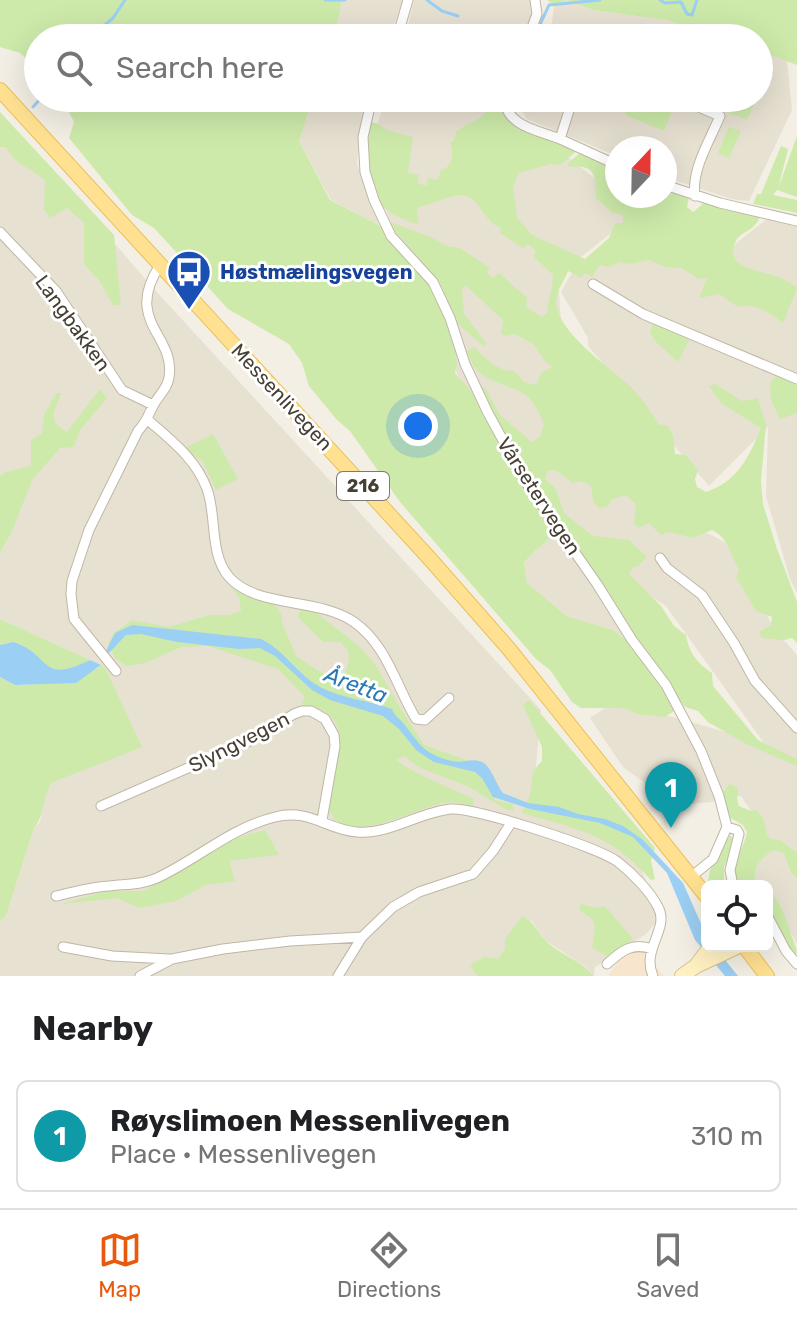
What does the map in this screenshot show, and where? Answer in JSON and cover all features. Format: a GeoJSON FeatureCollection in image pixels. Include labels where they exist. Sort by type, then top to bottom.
{"type":"FeatureCollection","features":[{"type":"Feature","properties":{"kind":"main road","name":"Messenlivegen"},"geometry":{"type":"LineString","coordinates":[[0,90],[509,649],[701,890]]}},
{"type":"Feature","properties":{"kind":"main road"},"geometry":{"type":"LineString","coordinates":[[747,952],[767,976]]}},
{"type":"Feature","properties":{"kind":"street"},"geometry":{"type":"LineString","coordinates":[[401,24],[408,0]]}},
{"type":"Feature","properties":{"kind":"street"},"geometry":{"type":"LineString","coordinates":[[533,24],[537,14],[535,0]]}},
{"type":"Feature","properties":{"kind":"street","name":"Vårsetervegen"},"geometry":{"type":"LineString","coordinates":[[369,112],[363,137],[365,172],[391,236],[426,274],[443,300],[465,364],[525,481],[679,706],[719,796],[727,827],[737,830],[739,834],[730,870],[732,880]]}},
{"type":"Feature","properties":{"kind":"street"},"geometry":{"type":"LineString","coordinates":[[506,112],[513,121],[605,160]]}},
{"type":"Feature","properties":{"kind":"street"},"geometry":{"type":"LineString","coordinates":[[560,139],[569,112]]}},
{"type":"Feature","properties":{"kind":"street"},"geometry":{"type":"LineString","coordinates":[[695,196],[694,182],[720,116],[711,112]]}},
{"type":"Feature","properties":{"kind":"street"},"geometry":{"type":"LineString","coordinates":[[677,189],[797,221]]}},
{"type":"Feature","properties":{"kind":"street","name":"Langbakken"},"geometry":{"type":"LineString","coordinates":[[0,232],[56,291],[122,390],[153,405]]}},
{"type":"Feature","properties":{"kind":"street"},"geometry":{"type":"LineString","coordinates":[[116,671],[74,619],[72,581],[89,530],[138,431],[148,420],[170,376],[169,363],[148,313],[146,295],[149,281],[160,265]]}},
{"type":"Feature","properties":{"kind":"street"},"geometry":{"type":"LineString","coordinates":[[593,284],[643,314],[797,379]]}},
{"type":"Feature","properties":{"kind":"street"},"geometry":{"type":"LineString","coordinates":[[148,420],[181,449],[200,474],[212,509],[220,560],[227,575],[236,584],[257,594],[333,611],[352,621],[381,651],[416,719],[425,720],[449,698]]}},
{"type":"Feature","properties":{"kind":"street"},"geometry":{"type":"LineString","coordinates":[[660,558],[667,568],[702,595],[755,681],[797,728]]}},
{"type":"Feature","properties":{"kind":"street","name":"Slyngvegen"},"geometry":{"type":"LineString","coordinates":[[101,806],[252,740],[294,714],[311,711],[325,719],[334,735],[335,746],[322,820]]}},
{"type":"Feature","properties":{"kind":"street"},"geometry":{"type":"LineString","coordinates":[[56,896],[96,887],[147,882],[228,835],[276,816],[294,814],[322,820],[356,833],[373,832],[437,811],[456,809],[480,813],[603,853],[629,872],[660,910],[660,925],[648,963],[653,976]]}},
{"type":"Feature","properties":{"kind":"street"},"geometry":{"type":"LineString","coordinates":[[338,976],[362,937],[402,900],[473,874],[511,823]]}},
{"type":"Feature","properties":{"kind":"street"},"geometry":{"type":"LineString","coordinates":[[691,877],[713,859],[727,827]]}},
{"type":"Feature","properties":{"kind":"street"},"geometry":{"type":"LineString","coordinates":[[773,927],[797,964]]}},
{"type":"Feature","properties":{"kind":"street"},"geometry":{"type":"LineString","coordinates":[[63,947],[112,956],[172,959],[268,943],[362,937]]}},
{"type":"Feature","properties":{"kind":"street"},"geometry":{"type":"LineString","coordinates":[[607,964],[622,950],[640,945],[652,949]]}},
{"type":"Feature","properties":{"kind":"street"},"geometry":{"type":"LineString","coordinates":[[696,966],[706,952]]}},
{"type":"Feature","properties":{"kind":"street"},"geometry":{"type":"LineString","coordinates":[[682,976],[696,966],[728,952]]}},
{"type":"Feature","properties":{"kind":"street"},"geometry":{"type":"LineString","coordinates":[[140,976],[172,959]]}},
{"type":"Feature","properties":{"kind":"shaded area"},"geometry":{"type":"Polygon","coordinates":[[[342,0],[403,0],[394,24],[337,24],[342,0]]]}},
{"type":"Feature","properties":{"kind":"shaded area"},"geometry":{"type":"Polygon","coordinates":[[[414,0],[532,0],[531,24],[408,24],[414,0]]]}},
{"type":"Feature","properties":{"kind":"shaded area"},"geometry":{"type":"Polygon","coordinates":[[[567,0],[593,10],[679,24],[552,24],[554,5],[567,0]]]}},
{"type":"Feature","properties":{"kind":"shaded area"},"geometry":{"type":"Polygon","coordinates":[[[773,55],[787,60],[792,110],[749,201],[731,199],[677,181],[677,136],[605,136],[605,151],[527,119],[522,112],[773,112],[773,55]]]}},
{"type":"Feature","properties":{"kind":"shaded area"},"geometry":{"type":"Polygon","coordinates":[[[0,112],[155,290],[541,710],[533,800],[635,852],[660,918],[646,934],[595,967],[594,976],[586,967],[546,941],[531,920],[498,959],[471,965],[477,976],[0,976],[0,921],[6,916],[34,828],[40,822],[44,796],[51,783],[141,746],[105,667],[0,619],[0,553],[11,535],[0,526],[0,112]]]}},
{"type":"Feature","properties":{"kind":"shaded area"},"geometry":{"type":"Polygon","coordinates":[[[308,112],[364,112],[357,163],[379,225],[331,200],[299,141],[308,112]]]}},
{"type":"Feature","properties":{"kind":"shaded area"},"geometry":{"type":"Polygon","coordinates":[[[381,112],[499,112],[499,118],[561,151],[605,187],[605,208],[631,208],[637,213],[558,275],[568,439],[526,467],[502,465],[399,254],[369,149],[381,112]]]}},
{"type":"Feature","properties":{"kind":"shaded area"},"geometry":{"type":"Polygon","coordinates":[[[767,219],[797,226],[797,593],[790,579],[766,496],[768,427],[709,486],[588,346],[588,338],[561,292],[571,274],[597,262],[635,251],[701,271],[767,219]]]}},
{"type":"Feature","properties":{"kind":"shaded area"},"geometry":{"type":"Polygon","coordinates":[[[566,463],[733,546],[774,629],[797,655],[797,944],[786,923],[773,928],[773,880],[729,880],[773,844],[741,796],[675,805],[623,767],[590,718],[611,704],[677,718],[764,743],[666,606],[576,549],[538,466],[566,463]]]}},
{"type":"Feature","properties":{"kind":"shaded area"},"geometry":{"type":"Polygon","coordinates":[[[555,534],[597,591],[625,639],[613,630],[567,616],[527,583],[524,564],[555,534]]]}},
{"type":"Feature","properties":{"kind":"shaded area"},"geometry":{"type":"Polygon","coordinates":[[[638,944],[664,976],[608,976],[623,954],[638,944]]]}},
{"type":"Feature","properties":{"kind":"green space"},"geometry":{"type":"Polygon","coordinates":[[[0,0],[342,0],[337,24],[24,24],[24,57],[0,47],[0,0]]]}},
{"type":"Feature","properties":{"kind":"green space"},"geometry":{"type":"Polygon","coordinates":[[[547,0],[567,0],[554,5],[547,0]]]}},
{"type":"Feature","properties":{"kind":"green space"},"geometry":{"type":"Polygon","coordinates":[[[567,0],[797,0],[797,65],[773,56],[773,24],[679,24],[593,10],[567,0]]]}},
{"type":"Feature","properties":{"kind":"green space"},"geometry":{"type":"Polygon","coordinates":[[[0,112],[114,235],[121,305],[113,305],[99,280],[84,264],[84,223],[67,208],[50,218],[44,209],[45,180],[15,160],[6,147],[0,147],[0,112]]]}},
{"type":"Feature","properties":{"kind":"green space"},"geometry":{"type":"Polygon","coordinates":[[[69,112],[308,112],[299,141],[330,200],[379,225],[422,272],[438,295],[455,351],[455,373],[472,392],[516,475],[555,534],[524,563],[527,583],[567,616],[613,630],[625,639],[673,703],[674,711],[665,717],[637,714],[623,708],[581,708],[572,702],[550,670],[536,659],[400,502],[350,431],[309,386],[302,363],[289,344],[228,309],[154,228],[132,215],[69,138],[74,122],[69,112]]]}},
{"type":"Feature","properties":{"kind":"green space"},"geometry":{"type":"Polygon","coordinates":[[[486,112],[506,112],[578,150],[560,165],[551,164],[518,173],[513,184],[517,218],[532,235],[585,259],[609,238],[615,223],[623,223],[623,215],[607,208],[677,208],[677,192],[689,197],[687,207],[693,212],[705,202],[761,215],[754,226],[738,238],[733,249],[734,256],[742,265],[780,278],[797,288],[783,323],[762,309],[738,307],[719,294],[699,298],[707,278],[699,279],[681,268],[666,267],[649,260],[629,264],[620,262],[609,267],[600,265],[592,277],[585,273],[581,278],[568,271],[556,300],[564,324],[574,336],[632,388],[658,424],[668,426],[673,435],[675,454],[686,455],[698,470],[695,479],[697,487],[706,492],[726,481],[741,467],[761,428],[721,403],[709,386],[715,384],[742,401],[758,398],[766,424],[761,481],[763,504],[797,602],[797,643],[792,638],[762,638],[759,632],[771,625],[772,617],[756,611],[736,577],[739,569],[728,547],[712,530],[693,538],[669,532],[661,535],[649,523],[638,528],[634,523],[636,504],[626,495],[612,499],[608,506],[599,508],[593,501],[591,486],[581,481],[573,483],[555,470],[547,471],[545,479],[556,489],[564,513],[593,536],[629,540],[647,557],[629,574],[661,606],[674,626],[686,635],[694,657],[712,673],[713,686],[758,740],[797,759],[797,766],[746,744],[708,722],[698,711],[685,707],[655,668],[517,462],[480,386],[486,389],[500,415],[532,442],[540,437],[544,424],[527,396],[484,376],[471,362],[467,351],[474,347],[497,367],[514,371],[524,382],[536,385],[541,373],[552,367],[534,345],[515,334],[501,334],[503,320],[465,285],[462,289],[464,314],[486,343],[483,346],[456,322],[440,283],[391,226],[393,223],[447,246],[460,248],[490,268],[486,272],[493,278],[499,273],[527,298],[526,307],[542,317],[547,313],[553,275],[534,257],[536,251],[528,244],[523,248],[500,233],[501,228],[490,221],[468,197],[458,195],[417,208],[419,225],[384,208],[374,190],[368,142],[370,122],[413,137],[408,173],[419,175],[417,183],[426,186],[428,178],[438,180],[441,170],[450,163],[450,143],[456,132],[486,112]]]}},
{"type":"Feature","properties":{"kind":"green space"},"geometry":{"type":"Polygon","coordinates":[[[626,112],[672,112],[664,131],[625,115],[626,112]]]}},
{"type":"Feature","properties":{"kind":"green space"},"geometry":{"type":"Polygon","coordinates":[[[727,112],[751,112],[747,120],[727,112]]]}},
{"type":"Feature","properties":{"kind":"green space"},"geometry":{"type":"Polygon","coordinates":[[[729,127],[741,131],[729,158],[718,153],[729,127]]]}},
{"type":"Feature","properties":{"kind":"green space"},"geometry":{"type":"Polygon","coordinates":[[[797,136],[797,197],[777,190],[773,195],[797,200],[797,213],[753,204],[757,194],[761,194],[781,146],[788,149],[778,189],[797,136]]]}},
{"type":"Feature","properties":{"kind":"green space"},"geometry":{"type":"Polygon","coordinates":[[[581,152],[605,162],[605,206],[596,198],[594,177],[589,169],[568,167],[568,163],[581,152]]]}},
{"type":"Feature","properties":{"kind":"green space"},"geometry":{"type":"Polygon","coordinates":[[[654,322],[691,336],[678,362],[656,342],[650,332],[654,322]]]}},
{"type":"Feature","properties":{"kind":"green space"},"geometry":{"type":"Polygon","coordinates":[[[776,376],[797,385],[797,413],[780,419],[771,400],[770,382],[776,376]]]}},
{"type":"Feature","properties":{"kind":"green space"},"geometry":{"type":"Polygon","coordinates":[[[100,389],[107,398],[80,430],[74,447],[60,448],[32,480],[11,534],[0,553],[0,526],[5,528],[0,525],[0,476],[31,466],[31,440],[42,433],[44,415],[56,393],[61,393],[53,415],[56,424],[67,432],[100,389]]]}},
{"type":"Feature","properties":{"kind":"green space"},"geometry":{"type":"Polygon","coordinates":[[[213,434],[238,479],[216,490],[203,462],[185,448],[213,434]]]}},
{"type":"Feature","properties":{"kind":"green space"},"geometry":{"type":"Polygon","coordinates":[[[229,579],[253,599],[273,603],[281,613],[296,656],[325,675],[337,677],[346,671],[348,650],[340,642],[323,642],[298,617],[300,610],[314,611],[359,646],[376,665],[424,745],[466,760],[485,780],[495,800],[512,804],[514,810],[507,810],[469,787],[418,767],[404,756],[396,760],[474,799],[473,807],[442,803],[379,824],[347,826],[335,819],[328,806],[338,758],[338,729],[332,718],[320,710],[301,706],[305,697],[278,669],[208,646],[181,647],[145,663],[126,666],[115,658],[108,644],[114,633],[132,620],[169,627],[209,615],[229,615],[241,611],[239,598],[226,580],[229,579]]]}},
{"type":"Feature","properties":{"kind":"green space"},"geometry":{"type":"Polygon","coordinates":[[[0,619],[90,660],[57,669],[41,663],[13,642],[0,645],[0,619]]]}},
{"type":"Feature","properties":{"kind":"green space"},"geometry":{"type":"Polygon","coordinates":[[[101,665],[105,667],[142,747],[51,783],[6,916],[0,921],[0,677],[18,685],[37,684],[74,678],[101,665]]]}},
{"type":"Feature","properties":{"kind":"green space"},"geometry":{"type":"Polygon","coordinates":[[[529,700],[655,848],[651,861],[655,879],[651,880],[621,852],[592,835],[522,813],[530,795],[533,771],[542,761],[542,747],[523,705],[529,700]]]}},
{"type":"Feature","properties":{"kind":"green space"},"geometry":{"type":"Polygon","coordinates":[[[730,784],[738,788],[739,806],[756,810],[764,820],[767,835],[780,840],[797,853],[797,878],[791,873],[784,853],[774,850],[757,866],[755,880],[736,880],[735,866],[747,832],[743,825],[729,817],[723,792],[730,784]]]}},
{"type":"Feature","properties":{"kind":"green space"},"geometry":{"type":"Polygon","coordinates":[[[265,830],[279,855],[229,861],[235,881],[206,885],[176,901],[139,908],[117,898],[61,904],[107,891],[144,891],[227,841],[265,830]]]}},
{"type":"Feature","properties":{"kind":"green space"},"geometry":{"type":"Polygon","coordinates":[[[730,835],[735,840],[724,867],[724,880],[708,880],[710,870],[730,835]]]}},
{"type":"Feature","properties":{"kind":"green space"},"geometry":{"type":"Polygon","coordinates":[[[773,895],[782,909],[797,950],[796,955],[785,944],[773,921],[773,895]]]}},
{"type":"Feature","properties":{"kind":"green space"},"geometry":{"type":"Polygon","coordinates":[[[581,904],[597,908],[605,906],[633,939],[609,957],[592,948],[595,927],[592,919],[579,910],[581,904]]]}},
{"type":"Feature","properties":{"kind":"green space"},"geometry":{"type":"Polygon","coordinates":[[[522,916],[548,943],[594,976],[477,976],[470,965],[484,957],[498,959],[505,949],[505,939],[522,916]]]}},
{"type":"Feature","properties":{"kind":"water"},"geometry":{"type":"Polygon","coordinates":[[[132,625],[261,639],[320,687],[392,709],[419,743],[435,755],[456,762],[482,762],[489,768],[503,793],[528,803],[559,807],[623,826],[643,840],[683,883],[701,924],[701,947],[695,940],[667,873],[633,837],[600,823],[530,809],[493,797],[475,772],[434,762],[417,751],[399,729],[383,716],[330,700],[312,690],[275,656],[260,648],[239,649],[177,642],[141,634],[126,635],[109,653],[106,651],[115,633],[132,625]]]}},
{"type":"Feature","properties":{"kind":"water"},"geometry":{"type":"Polygon","coordinates":[[[13,642],[53,668],[73,667],[90,660],[101,665],[76,683],[15,685],[0,677],[0,645],[13,642]]]}},
{"type":"Feature","properties":{"kind":"water"},"geometry":{"type":"Polygon","coordinates":[[[705,952],[719,952],[738,976],[725,976],[705,952]]]}},
{"type":"Feature","properties":{"kind":"waterway"},"geometry":{"type":"LineString","coordinates":[[106,24],[125,0]]}},
{"type":"Feature","properties":{"kind":"waterway"},"geometry":{"type":"LineString","coordinates":[[325,0],[345,0]]}},
{"type":"Feature","properties":{"kind":"waterway"},"geometry":{"type":"LineString","coordinates":[[427,0],[442,11],[458,16]]}},
{"type":"Feature","properties":{"kind":"waterway"},"geometry":{"type":"LineString","coordinates":[[540,24],[549,5],[600,0]]}},
{"type":"Feature","properties":{"kind":"waterway"},"geometry":{"type":"LineString","coordinates":[[660,0],[665,3],[681,2],[687,14],[692,15],[697,0]]}},
{"type":"Feature","properties":{"kind":"place","name":"Høstmælingsvegen"},"geometry":{"type":"Point","coordinates":[189,311]}},
{"type":"Feature","properties":{"kind":"place","name":"Røyslimoen Messenlivegen"},"geometry":{"type":"Point","coordinates":[671,828]}},
{"type":"Feature","properties":{"kind":"water label","name":"Åretta"},"geometry":{"type":"Point","coordinates":[356,685]}}]}
